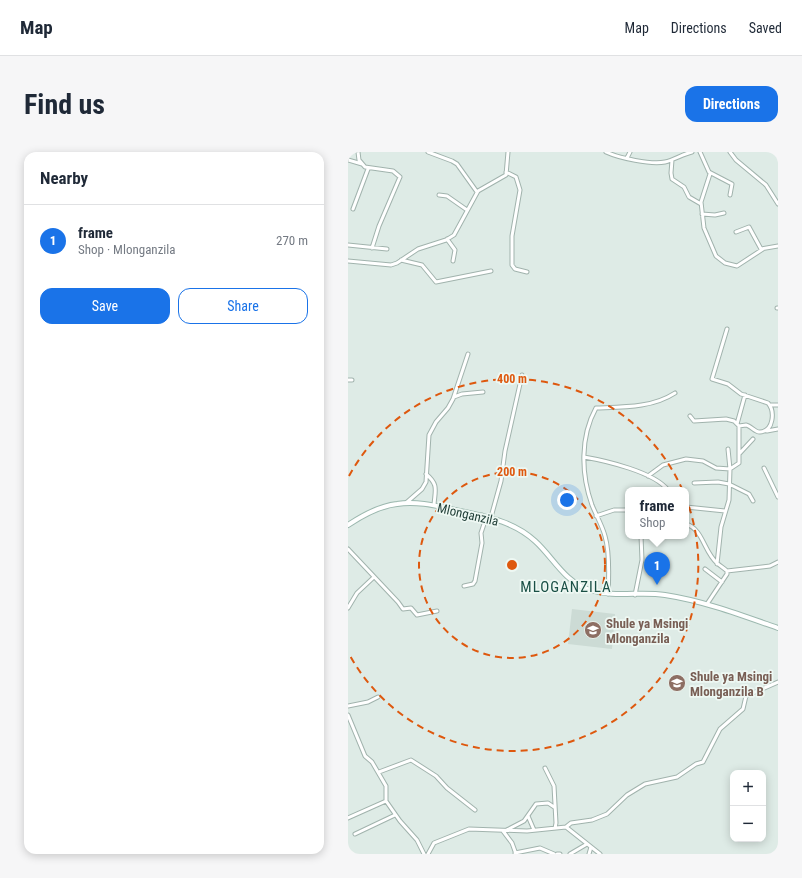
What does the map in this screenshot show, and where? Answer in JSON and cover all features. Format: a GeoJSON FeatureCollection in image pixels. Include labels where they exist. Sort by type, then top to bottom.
{"type":"FeatureCollection","features":[{"type":"Feature","properties":{"kind":"street"},"geometry":{"type":"LineString","coordinates":[[358,152],[362,164]]}},
{"type":"Feature","properties":{"kind":"street"},"geometry":{"type":"LineString","coordinates":[[428,152],[452,160],[457,164],[477,192]]}},
{"type":"Feature","properties":{"kind":"street"},"geometry":{"type":"LineString","coordinates":[[348,261],[366,261],[388,265],[401,260],[418,249],[447,239],[456,232],[477,192],[505,176],[508,152]]}},
{"type":"Feature","properties":{"kind":"street"},"geometry":{"type":"LineString","coordinates":[[606,152],[627,158],[656,163],[672,160],[692,152]]}},
{"type":"Feature","properties":{"kind":"street"},"geometry":{"type":"LineString","coordinates":[[627,158],[630,152]]}},
{"type":"Feature","properties":{"kind":"street"},"geometry":{"type":"LineString","coordinates":[[676,152],[676,158]]}},
{"type":"Feature","properties":{"kind":"street"},"geometry":{"type":"LineString","coordinates":[[700,152],[710,174],[732,184],[730,195]]}},
{"type":"Feature","properties":{"kind":"street"},"geometry":{"type":"LineString","coordinates":[[730,152],[736,160],[766,185],[778,204]]}},
{"type":"Feature","properties":{"kind":"street"},"geometry":{"type":"LineString","coordinates":[[348,160],[362,164],[368,169],[396,172],[400,177],[378,226],[372,248]]}},
{"type":"Feature","properties":{"kind":"street"},"geometry":{"type":"LineString","coordinates":[[672,160],[672,179],[684,187],[689,198],[701,204]]}},
{"type":"Feature","properties":{"kind":"street"},"geometry":{"type":"LineString","coordinates":[[353,209],[368,169]]}},
{"type":"Feature","properties":{"kind":"street"},"geometry":{"type":"LineString","coordinates":[[506,172],[516,176],[520,190],[512,236],[512,265],[515,269],[526,272]]}},
{"type":"Feature","properties":{"kind":"street"},"geometry":{"type":"LineString","coordinates":[[710,174],[701,204],[704,228],[715,254],[725,263],[737,266],[763,249],[778,246]]}},
{"type":"Feature","properties":{"kind":"street"},"geometry":{"type":"LineString","coordinates":[[439,195],[447,196],[467,210]]}},
{"type":"Feature","properties":{"kind":"street"},"geometry":{"type":"LineString","coordinates":[[702,214],[715,215],[724,213]]}},
{"type":"Feature","properties":{"kind":"street"},"geometry":{"type":"LineString","coordinates":[[736,232],[750,227],[760,247],[763,249]]}},
{"type":"Feature","properties":{"kind":"street"},"geometry":{"type":"LineString","coordinates":[[447,239],[455,250],[454,261]]}},
{"type":"Feature","properties":{"kind":"street"},"geometry":{"type":"LineString","coordinates":[[348,245],[387,250]]}},
{"type":"Feature","properties":{"kind":"street"},"geometry":{"type":"LineString","coordinates":[[401,260],[422,265],[436,282],[492,271]]}},
{"type":"Feature","properties":{"kind":"street"},"geometry":{"type":"LineString","coordinates":[[727,329],[712,379],[728,384],[745,395],[770,406],[778,405]]}},
{"type":"Feature","properties":{"kind":"street"},"geometry":{"type":"LineString","coordinates":[[406,502],[422,489],[426,482],[429,435],[436,422],[448,408],[454,397],[468,354]]}},
{"type":"Feature","properties":{"kind":"street"},"geometry":{"type":"LineString","coordinates":[[491,517],[501,481],[505,451],[522,375]]}},
{"type":"Feature","properties":{"kind":"street"},"geometry":{"type":"LineString","coordinates":[[454,397],[462,394],[483,392]]}},
{"type":"Feature","properties":{"kind":"street"},"geometry":{"type":"LineString","coordinates":[[608,594],[608,557],[605,536],[596,516],[584,478],[585,433],[596,408],[642,405],[661,399],[666,399],[675,394]]}},
{"type":"Feature","properties":{"kind":"street"},"geometry":{"type":"LineString","coordinates":[[648,476],[663,465],[686,459],[703,461],[716,468],[730,469],[739,464],[740,453],[738,425],[745,395]]}},
{"type":"Feature","properties":{"kind":"street"},"geometry":{"type":"LineString","coordinates":[[765,431],[772,422],[770,406]]}},
{"type":"Feature","properties":{"kind":"street"},"geometry":{"type":"LineString","coordinates":[[690,416],[694,421],[726,419],[738,425],[746,425],[759,432],[778,429]]}},
{"type":"Feature","properties":{"kind":"street"},"geometry":{"type":"LineString","coordinates":[[740,453],[752,439]]}},
{"type":"Feature","properties":{"kind":"street"},"geometry":{"type":"LineString","coordinates":[[717,564],[725,511],[729,500],[730,469],[728,449]]}},
{"type":"Feature","properties":{"kind":"street"},"geometry":{"type":"LineString","coordinates":[[584,457],[620,466],[648,476],[665,487]]}},
{"type":"Feature","properties":{"kind":"street"},"geometry":{"type":"LineString","coordinates":[[764,468],[778,497]]}},
{"type":"Feature","properties":{"kind":"street"},"geometry":{"type":"LineString","coordinates":[[426,474],[434,481],[436,485],[434,505]]}},
{"type":"Feature","properties":{"kind":"street"},"geometry":{"type":"LineString","coordinates":[[694,483],[718,482],[729,484],[749,494],[753,500]]}},
{"type":"Feature","properties":{"kind":"street","name":"Mlonganzila"},"geometry":{"type":"LineString","coordinates":[[348,525],[372,511],[406,502],[434,505],[491,517],[516,527],[535,541],[562,572],[578,585],[590,590],[608,594],[664,595],[707,604],[778,628]]}},
{"type":"Feature","properties":{"kind":"street"},"geometry":{"type":"LineString","coordinates":[[689,507],[725,511]]}},
{"type":"Feature","properties":{"kind":"street"},"geometry":{"type":"LineString","coordinates":[[596,516],[614,510],[625,510]]}},
{"type":"Feature","properties":{"kind":"street"},"geometry":{"type":"LineString","coordinates":[[464,586],[473,584],[475,581],[482,543],[481,533],[484,524],[482,515]]}},
{"type":"Feature","properties":{"kind":"street"},"geometry":{"type":"LineString","coordinates":[[689,525],[693,526],[698,531],[704,545],[717,564],[727,570],[770,566],[778,562]]}},
{"type":"Feature","properties":{"kind":"street"},"geometry":{"type":"LineString","coordinates":[[635,595],[642,560],[641,539]]}},
{"type":"Feature","properties":{"kind":"street"},"geometry":{"type":"LineString","coordinates":[[348,549],[398,602],[403,610],[410,608],[417,614],[437,611]]}},
{"type":"Feature","properties":{"kind":"street"},"geometry":{"type":"LineString","coordinates":[[705,569],[722,582]]}},
{"type":"Feature","properties":{"kind":"street"},"geometry":{"type":"LineString","coordinates":[[707,604],[727,574],[727,570]]}},
{"type":"Feature","properties":{"kind":"street"},"geometry":{"type":"LineString","coordinates":[[348,608],[357,593],[374,577]]}},
{"type":"Feature","properties":{"kind":"street"},"geometry":{"type":"LineString","coordinates":[[428,854],[434,843],[469,829],[504,831],[566,827],[571,824],[588,821],[605,815],[627,795],[645,784],[677,777],[696,764],[702,762],[720,729],[743,709],[746,696],[778,682]]}},
{"type":"Feature","properties":{"kind":"street"},"geometry":{"type":"LineString","coordinates":[[348,706],[368,702],[378,697]]}},
{"type":"Feature","properties":{"kind":"street"},"geometry":{"type":"LineString","coordinates":[[348,715],[365,756],[372,762],[386,786],[386,801],[395,815],[417,840],[424,854]]}},
{"type":"Feature","properties":{"kind":"street"},"geometry":{"type":"LineString","coordinates":[[379,772],[412,760],[436,776],[447,788],[475,810]]}},
{"type":"Feature","properties":{"kind":"street"},"geometry":{"type":"LineString","coordinates":[[545,768],[554,786],[555,828]]}},
{"type":"Feature","properties":{"kind":"street"},"geometry":{"type":"LineString","coordinates":[[348,818],[386,801]]}},
{"type":"Feature","properties":{"kind":"street"},"geometry":{"type":"LineString","coordinates":[[504,831],[522,822],[532,809],[540,803],[548,803],[554,806]]}},
{"type":"Feature","properties":{"kind":"street"},"geometry":{"type":"LineString","coordinates":[[355,834],[395,815]]}},
{"type":"Feature","properties":{"kind":"street"},"geometry":{"type":"LineString","coordinates":[[528,816],[534,830]]}},
{"type":"Feature","properties":{"kind":"street"},"geometry":{"type":"LineString","coordinates":[[566,827],[600,854]]}},
{"type":"Feature","properties":{"kind":"street"},"geometry":{"type":"LineString","coordinates":[[504,831],[512,843],[516,853],[540,848],[560,854]]}},
{"type":"Feature","properties":{"kind":"street"},"geometry":{"type":"LineString","coordinates":[[570,854],[587,844]]}},
{"type":"Feature","properties":{"kind":"street"},"geometry":{"type":"LineString","coordinates":[[589,854],[591,847]]}},
{"type":"Feature","properties":{"kind":"shaded area"},"geometry":{"type":"Polygon","coordinates":[[[572,609],[615,614],[612,649],[568,644],[572,609]]]}},
{"type":"Feature","properties":{"kind":"place","name":"frame"},"geometry":{"type":"Point","coordinates":[657,585]}},
{"type":"Feature","properties":{"kind":"place","name":"Shule ya Msingi Mlonganzila"},"geometry":{"type":"Point","coordinates":[593,630]}},
{"type":"Feature","properties":{"kind":"place","name":"Shule ya Msingi Mlonganzila B"},"geometry":{"type":"Point","coordinates":[677,683]}},
{"type":"Feature","properties":{"kind":"district","name":"MLOGANZILA"},"geometry":{"type":"Point","coordinates":[566,587]}}]}
